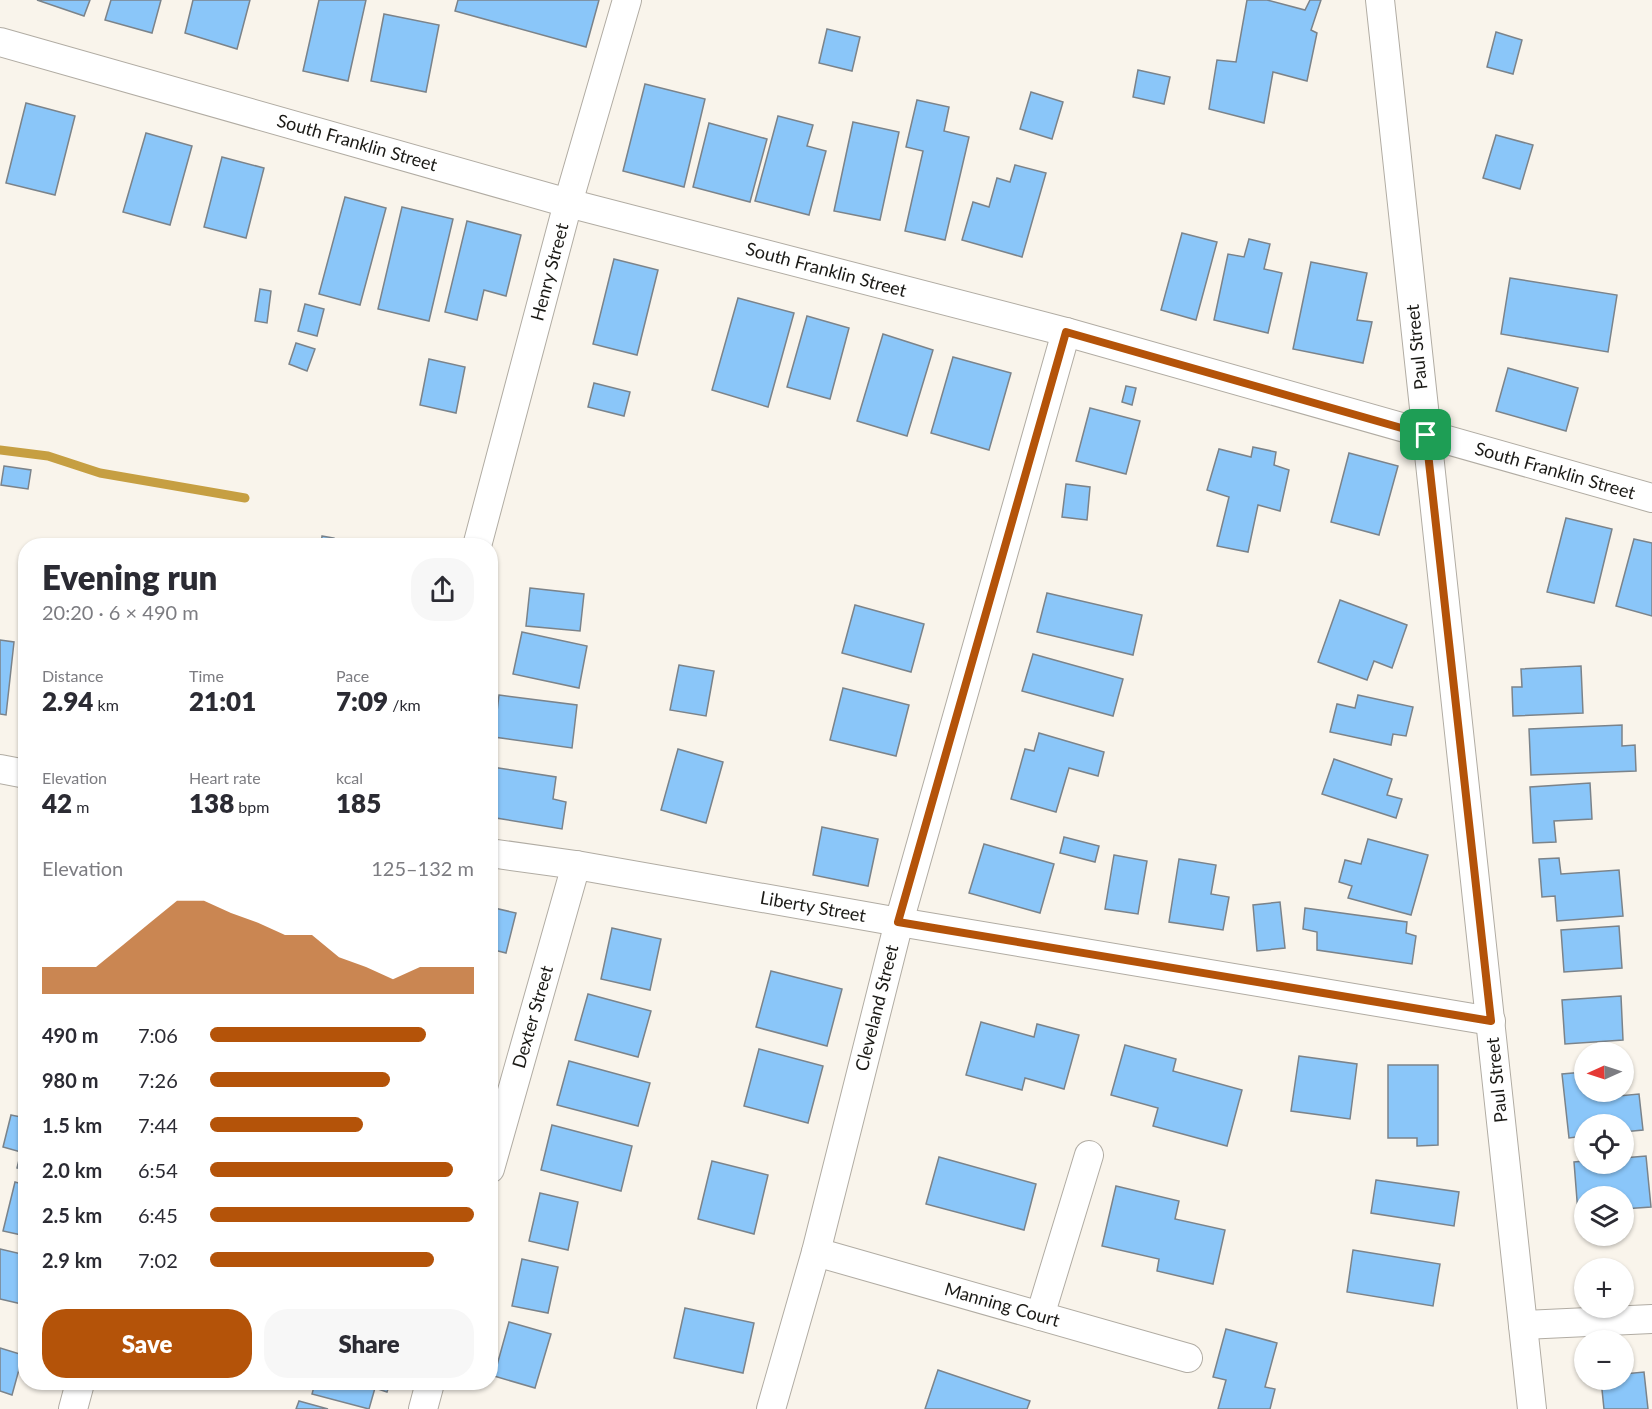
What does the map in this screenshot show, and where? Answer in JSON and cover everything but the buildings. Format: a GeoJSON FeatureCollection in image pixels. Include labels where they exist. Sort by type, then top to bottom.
{"type":"FeatureCollection","features":[{"type":"Feature","properties":{"kind":"street","name":"Henry Street"},"geometry":{"type":"LineString","coordinates":[[479,538],[568,203],[627,0]]}},
{"type":"Feature","properties":{"kind":"street","name":"Paul Street"},"geometry":{"type":"LineString","coordinates":[[1380,0],[1532,1409]]}},
{"type":"Feature","properties":{"kind":"street","name":"South Franklin Street"},"geometry":{"type":"LineString","coordinates":[[0,42],[568,203],[1066,332],[1652,498]]}},
{"type":"Feature","properties":{"kind":"street","name":"Cleveland Street"},"geometry":{"type":"LineString","coordinates":[[771,1409],[816,1252],[898,922],[1066,332]]}},
{"type":"Feature","properties":{"kind":"street"},"geometry":{"type":"LineString","coordinates":[[0,769],[18,772]]}},
{"type":"Feature","properties":{"kind":"street","name":"Liberty Street"},"geometry":{"type":"LineString","coordinates":[[498,854],[1491,1021]]}},
{"type":"Feature","properties":{"kind":"street","name":"Dexter Street"},"geometry":{"type":"LineString","coordinates":[[498,1140],[576,866]]}},
{"type":"Feature","properties":{"kind":"street"},"geometry":{"type":"LineString","coordinates":[[1040,1316],[1089,1155]]}},
{"type":"Feature","properties":{"kind":"street","name":"Manning Court"},"geometry":{"type":"LineString","coordinates":[[816,1252],[1188,1358]]}},
{"type":"Feature","properties":{"kind":"street"},"geometry":{"type":"LineString","coordinates":[[1523,1325],[1652,1319]]}},
{"type":"Feature","properties":{"kind":"street"},"geometry":{"type":"LineString","coordinates":[[73,1409],[78,1390]]}},
{"type":"Feature","properties":{"kind":"street"},"geometry":{"type":"LineString","coordinates":[[423,1409],[428,1390]]}},
{"type":"Feature","properties":{"kind":"waterway"},"geometry":{"type":"LineString","coordinates":[[0,450],[48,456],[100,473],[245,498]]}},
{"type":"Feature","properties":{"kind":"route"},"geometry":{"type":"LineString","coordinates":[[1066,332],[1426,435],[1491,1021],[898,922],[1066,332]]}}]}
